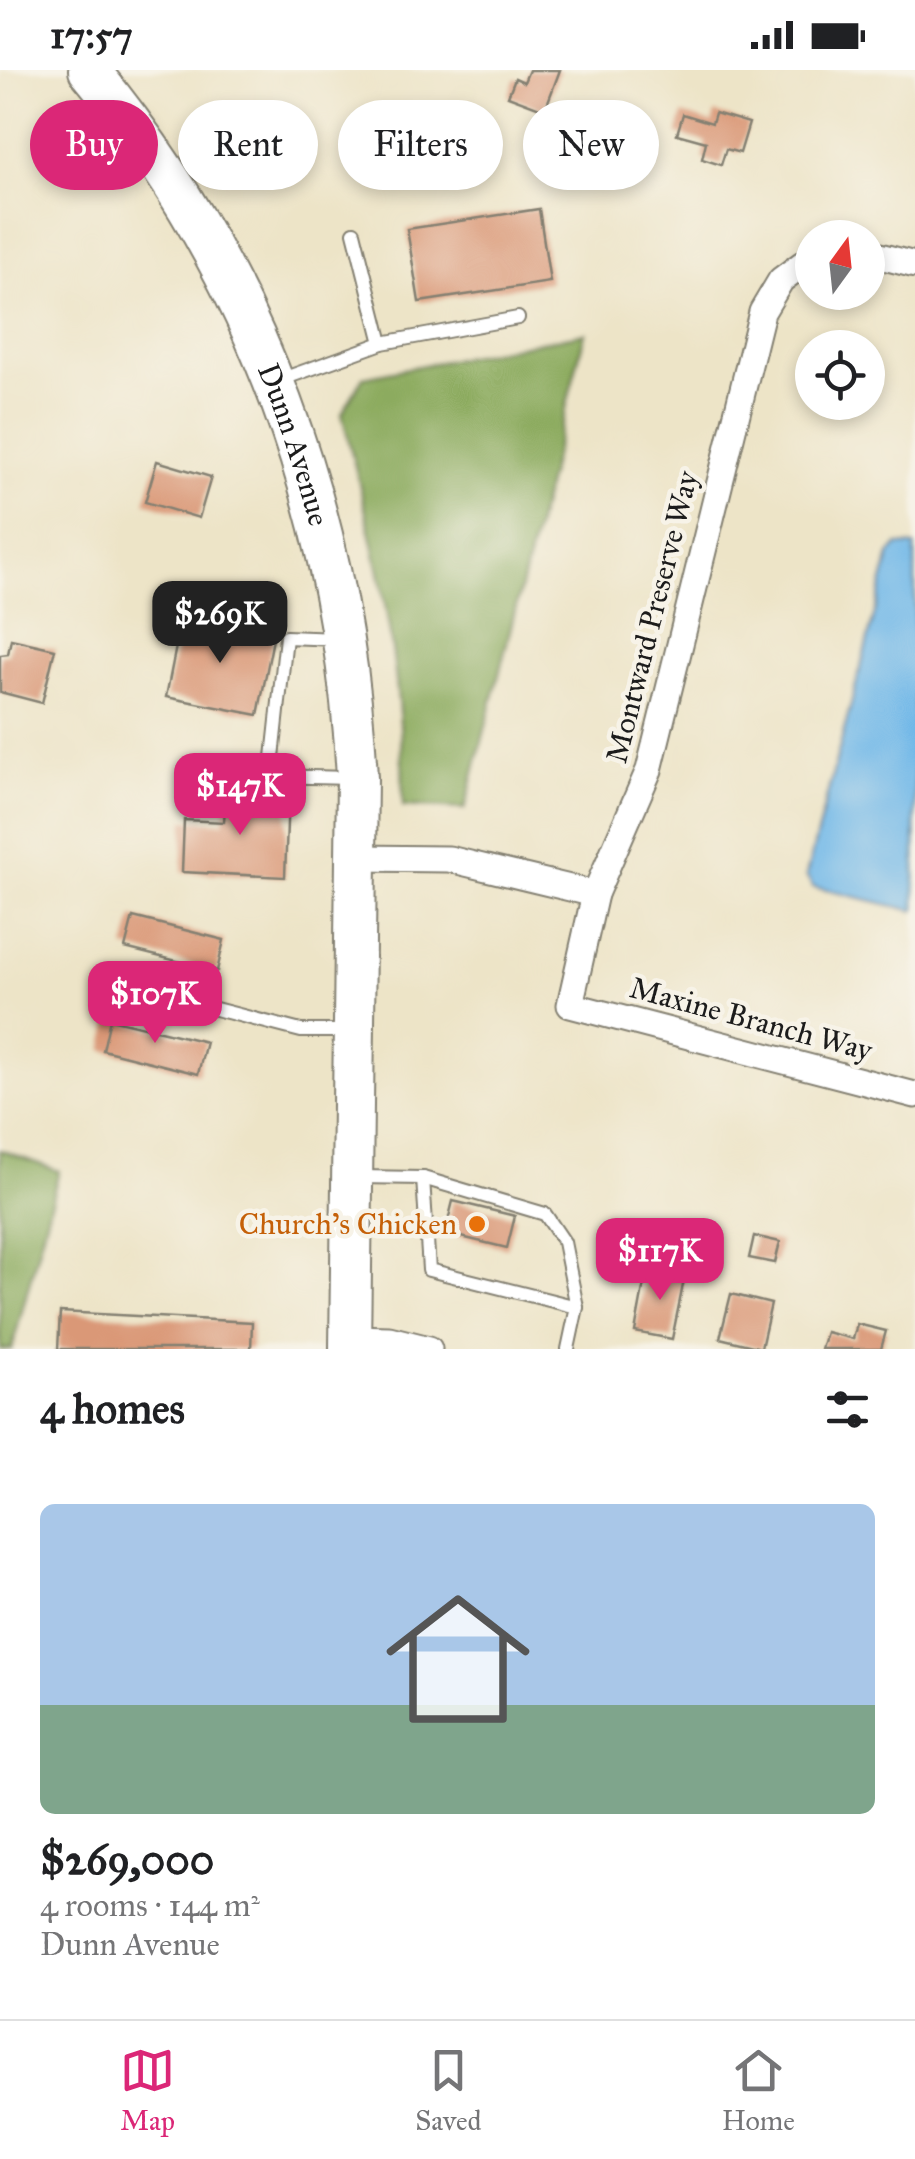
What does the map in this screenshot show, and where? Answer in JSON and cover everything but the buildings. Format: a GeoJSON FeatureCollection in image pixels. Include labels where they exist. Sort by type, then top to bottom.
{"type":"FeatureCollection","features":[{"type":"Feature","properties":{"kind":"main road","name":"Dunn Avenue"},"geometry":{"type":"LineString","coordinates":[[90,70],[199,222],[275,382],[317,508],[344,639],[358,778],[350,1344]]}},
{"type":"Feature","properties":{"kind":"street"},"geometry":{"type":"LineString","coordinates":[[885,257],[915,265]]}},
{"type":"Feature","properties":{"kind":"street","name":"Montward Preserve Way"},"geometry":{"type":"LineString","coordinates":[[570,1006],[595,894],[649,770],[762,312],[781,280],[795,270]]}},
{"type":"Feature","properties":{"kind":"street"},"geometry":{"type":"LineString","coordinates":[[356,858],[449,859],[595,894]]}},
{"type":"Feature","properties":{"kind":"street","name":"Maxine Branch Way"},"geometry":{"type":"LineString","coordinates":[[570,1006],[915,1095]]}},
{"type":"Feature","properties":{"kind":"street"},"geometry":{"type":"LineString","coordinates":[[350,1344],[389,1340],[428,1349]]}},
{"type":"Feature","properties":{"kind":"lane"},"geometry":{"type":"LineString","coordinates":[[354,232],[382,342]]}},
{"type":"Feature","properties":{"kind":"lane"},"geometry":{"type":"LineString","coordinates":[[275,382],[382,342],[518,318]]}},
{"type":"Feature","properties":{"kind":"lane"},"geometry":{"type":"LineString","coordinates":[[344,639],[286,637],[271,776],[358,778]]}},
{"type":"Feature","properties":{"kind":"lane"},"geometry":{"type":"LineString","coordinates":[[160,995],[300,1031],[355,1031]]}},
{"type":"Feature","properties":{"kind":"lane"},"geometry":{"type":"LineString","coordinates":[[352,1177],[424,1178],[544,1214],[564,1242],[576,1306],[568,1349]]}},
{"type":"Feature","properties":{"kind":"lane"},"geometry":{"type":"LineString","coordinates":[[424,1178],[428,1270],[576,1306]]}},
{"type":"Feature","properties":{"kind":"green space"},"geometry":{"type":"Polygon","coordinates":[[[585,333],[465,809],[403,806],[398,703],[386,608],[342,414],[363,377],[585,333]]]}},
{"type":"Feature","properties":{"kind":"green space"},"geometry":{"type":"Polygon","coordinates":[[[0,1150],[59,1171],[12,1349],[0,1349],[0,1150]]]}},
{"type":"Feature","properties":{"kind":"water"},"geometry":{"type":"Polygon","coordinates":[[[898,545],[915,546],[915,911],[813,887],[806,876],[890,555],[898,545]]]}},
{"type":"Feature","properties":{"kind":"place","name":"Church's Chicken"},"geometry":{"type":"Point","coordinates":[477,1224]}}]}
